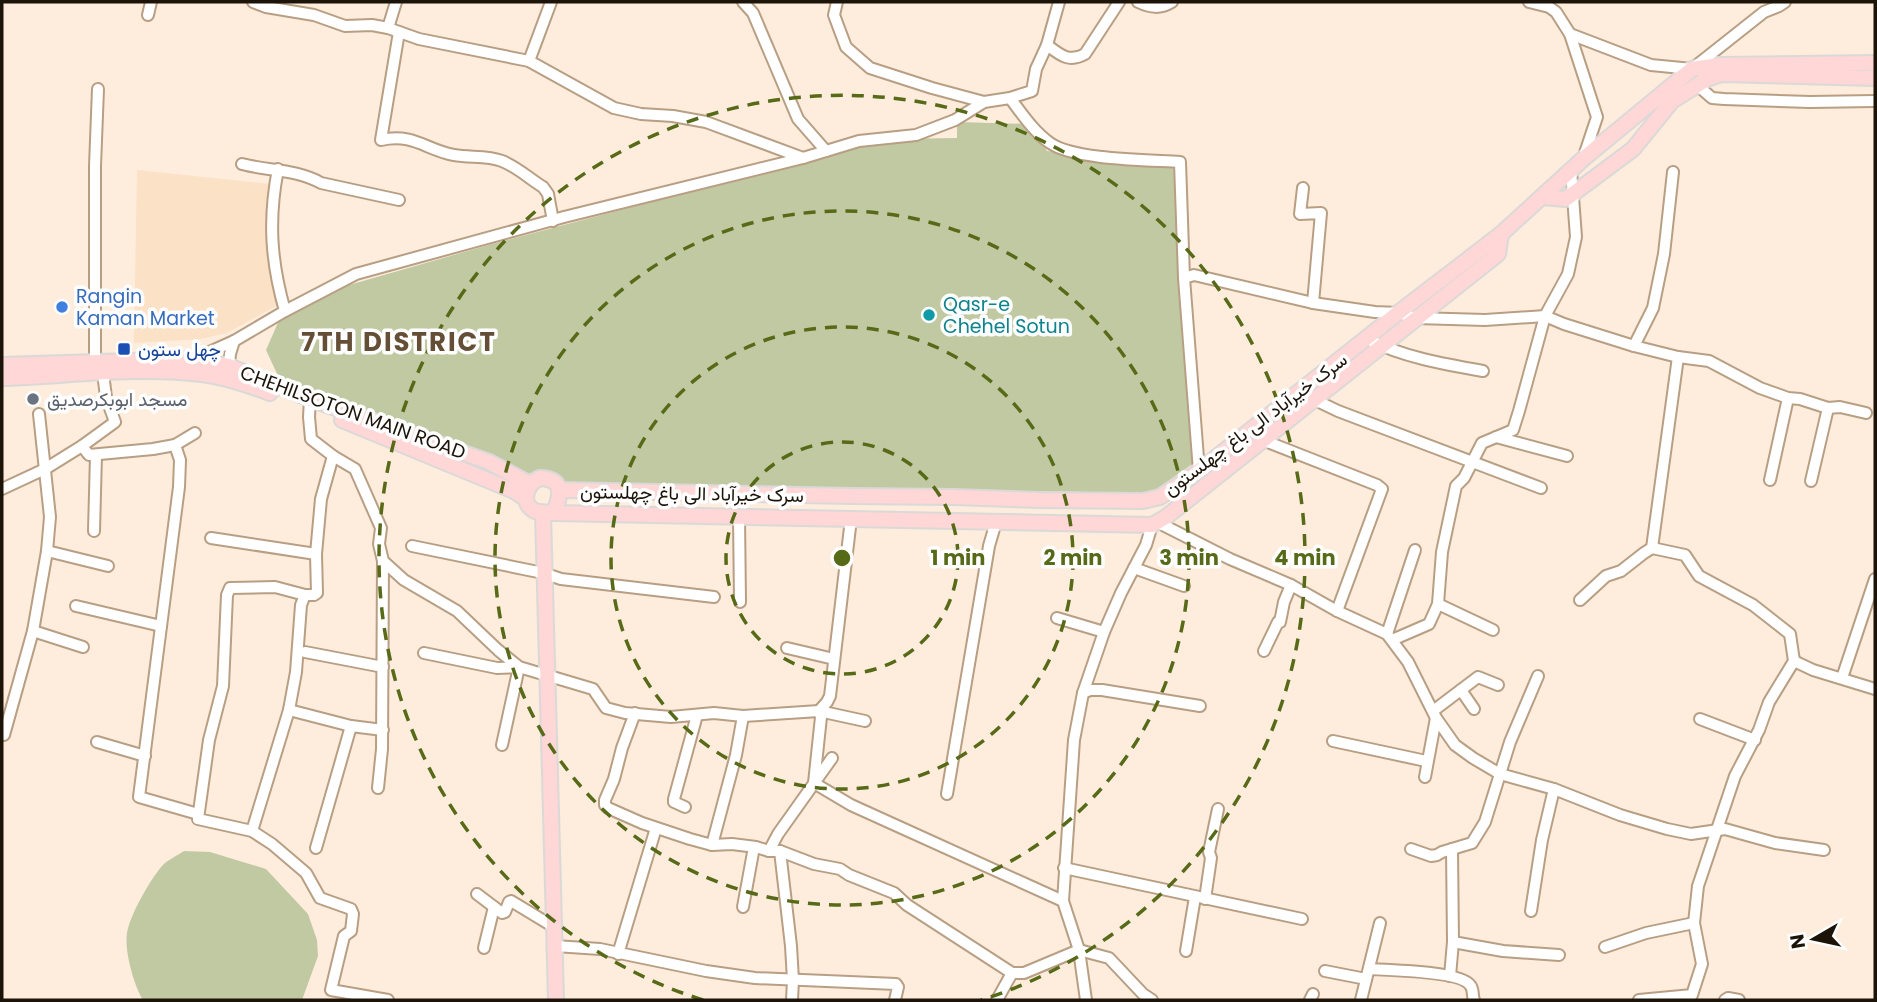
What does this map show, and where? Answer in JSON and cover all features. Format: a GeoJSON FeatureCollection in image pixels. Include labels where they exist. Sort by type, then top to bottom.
{"type":"FeatureCollection","features":[{"type":"Feature","properties":{"kind":"main road"},"geometry":{"type":"LineString","coordinates":[[1692,69],[1719,65],[1875,63]]}},
{"type":"Feature","properties":{"kind":"main road","name":"سرک خیرآباد الی باغ چهلستون"},"geometry":{"type":"LineString","coordinates":[[559,490],[1143,501],[1160,497],[1199,471],[1501,234],[1548,189],[1692,69]]}},
{"type":"Feature","properties":{"kind":"main road"},"geometry":{"type":"LineString","coordinates":[[1542,197],[1566,199],[1633,149],[1672,101],[1721,74],[1875,78]]}},
{"type":"Feature","properties":{"kind":"main road"},"geometry":{"type":"LineString","coordinates":[[556,1000],[543,573],[548,513],[559,501],[559,490],[556,484],[546,478],[540,478],[530,484],[526,499],[531,508],[548,513],[1155,523],[1265,441],[1498,254],[1501,234]]}},
{"type":"Feature","properties":{"kind":"main road","name":"CHEHILSOTON MAIN ROAD"},"geometry":{"type":"LineString","coordinates":[[2,378],[194,359],[229,366],[514,491],[526,499]]}},
{"type":"Feature","properties":{"kind":"main road","name":"CHEHILSOTON MAIN ROAD"},"geometry":{"type":"LineString","coordinates":[[2,365],[99,367],[203,374],[243,383],[489,462],[530,484]]}},
{"type":"Feature","properties":{"kind":"street"},"geometry":{"type":"LineString","coordinates":[[148,15],[151,2]]}},
{"type":"Feature","properties":{"kind":"street"},"geometry":{"type":"LineString","coordinates":[[253,2],[266,7],[314,15],[345,26],[372,25],[419,39],[529,61],[614,108],[706,122],[803,158]]}},
{"type":"Feature","properties":{"kind":"street"},"geometry":{"type":"LineString","coordinates":[[396,2],[381,140],[397,137],[453,155],[502,161],[543,187],[548,194],[553,221]]}},
{"type":"Feature","properties":{"kind":"street"},"geometry":{"type":"LineString","coordinates":[[529,61],[551,2]]}},
{"type":"Feature","properties":{"kind":"street"},"geometry":{"type":"LineString","coordinates":[[743,2],[753,13],[798,119],[826,151]]}},
{"type":"Feature","properties":{"kind":"street"},"geometry":{"type":"LineString","coordinates":[[837,2],[834,15],[846,47],[870,68],[984,103]]}},
{"type":"Feature","properties":{"kind":"street"},"geometry":{"type":"LineString","coordinates":[[194,359],[234,341],[356,274],[803,158],[859,141],[916,135],[955,120],[984,103],[1032,91],[1036,69],[1048,45],[1059,2]]}},
{"type":"Feature","properties":{"kind":"street"},"geometry":{"type":"LineString","coordinates":[[1048,45],[1065,58],[1076,58],[1085,54],[1119,2]]}},
{"type":"Feature","properties":{"kind":"street"},"geometry":{"type":"LineString","coordinates":[[1138,2],[1155,8],[1172,2]]}},
{"type":"Feature","properties":{"kind":"street"},"geometry":{"type":"LineString","coordinates":[[1529,2],[1549,7],[1556,12],[1570,34],[1597,117],[1583,159]]}},
{"type":"Feature","properties":{"kind":"street","name":"سرک خیرآباد الی باغ چهلستون"},"geometry":{"type":"LineString","coordinates":[[1692,69],[1763,12],[1785,2]]}},
{"type":"Feature","properties":{"kind":"street"},"geometry":{"type":"LineString","coordinates":[[1570,34],[1651,65],[1692,69]]}},
{"type":"Feature","properties":{"kind":"street"},"geometry":{"type":"LineString","coordinates":[[1697,85],[1712,98],[1810,102],[1875,101]]}},
{"type":"Feature","properties":{"kind":"street"},"geometry":{"type":"LineString","coordinates":[[2,489],[44,469],[115,422],[99,367],[95,166],[99,89]]}},
{"type":"Feature","properties":{"kind":"street"},"geometry":{"type":"LineString","coordinates":[[1010,98],[1033,127],[1052,145],[1079,154],[1180,162],[1184,278],[1199,471]]}},
{"type":"Feature","properties":{"kind":"street"},"geometry":{"type":"LineString","coordinates":[[242,164],[309,176],[321,183],[399,200]]}},
{"type":"Feature","properties":{"kind":"street"},"geometry":{"type":"LineString","coordinates":[[278,169],[274,188],[271,240],[276,281],[285,312]]}},
{"type":"Feature","properties":{"kind":"street"},"geometry":{"type":"LineString","coordinates":[[1389,637],[1429,624],[1438,604],[1442,552],[1456,486],[1464,478],[1482,443],[1513,430],[1545,316],[1568,274],[1576,237],[1570,170]]}},
{"type":"Feature","properties":{"kind":"street"},"geometry":{"type":"LineString","coordinates":[[1634,346],[1653,308],[1664,254],[1674,173]]}},
{"type":"Feature","properties":{"kind":"street"},"geometry":{"type":"LineString","coordinates":[[1303,188],[1300,214],[1321,213],[1313,303]]}},
{"type":"Feature","properties":{"kind":"street"},"geometry":{"type":"LineString","coordinates":[[1184,278],[1194,275],[1313,303],[1398,313],[1416,318],[1485,320],[1545,316],[1634,346],[1678,357],[1709,361],[1760,388],[1788,398],[1828,408],[1840,407],[1866,413]]}},
{"type":"Feature","properties":{"kind":"street"},"geometry":{"type":"LineString","coordinates":[[1367,339],[1429,361],[1483,371]]}},
{"type":"Feature","properties":{"kind":"street"},"geometry":{"type":"LineString","coordinates":[[229,366],[234,341]]}},
{"type":"Feature","properties":{"kind":"street"},"geometry":{"type":"LineString","coordinates":[[1652,548],[1678,357]]}},
{"type":"Feature","properties":{"kind":"street"},"geometry":{"type":"LineString","coordinates":[[1770,480],[1788,398]]}},
{"type":"Feature","properties":{"kind":"street"},"geometry":{"type":"LineString","coordinates":[[1315,400],[1541,488]]}},
{"type":"Feature","properties":{"kind":"street"},"geometry":{"type":"LineString","coordinates":[[310,403],[311,439],[355,469],[381,528],[379,544],[383,561],[383,730],[378,788]]}},
{"type":"Feature","properties":{"kind":"street"},"geometry":{"type":"LineString","coordinates":[[1811,481],[1828,408]]}},
{"type":"Feature","properties":{"kind":"street"},"geometry":{"type":"LineString","coordinates":[[4,735],[33,631],[47,551],[50,517],[39,414]]}},
{"type":"Feature","properties":{"kind":"street"},"geometry":{"type":"LineString","coordinates":[[82,446],[89,455],[153,449],[175,445],[195,433]]}},
{"type":"Feature","properties":{"kind":"street"},"geometry":{"type":"LineString","coordinates":[[1496,437],[1567,456]]}},
{"type":"Feature","properties":{"kind":"street"},"geometry":{"type":"LineString","coordinates":[[1265,441],[1382,489],[1337,611]]}},
{"type":"Feature","properties":{"kind":"street"},"geometry":{"type":"LineString","coordinates":[[175,445],[180,460],[179,487],[139,797],[198,814]]}},
{"type":"Feature","properties":{"kind":"street"},"geometry":{"type":"LineString","coordinates":[[94,531],[96,455]]}},
{"type":"Feature","properties":{"kind":"street"},"geometry":{"type":"LineString","coordinates":[[333,456],[321,499],[316,554],[317,593],[314,596],[305,595],[275,587],[230,588],[223,686],[209,740],[198,820],[252,831],[306,873],[320,898],[353,911],[351,931],[344,936],[331,990],[359,998],[388,1000]]}},
{"type":"Feature","properties":{"kind":"street"},"geometry":{"type":"LineString","coordinates":[[739,517],[740,602]]}},
{"type":"Feature","properties":{"kind":"street"},"geometry":{"type":"LineString","coordinates":[[819,711],[830,695],[851,519]]}},
{"type":"Feature","properties":{"kind":"street"},"geometry":{"type":"LineString","coordinates":[[947,794],[989,546],[996,522]]}},
{"type":"Feature","properties":{"kind":"street"},"geometry":{"type":"LineString","coordinates":[[1086,1000],[1079,950],[1063,901],[1074,740],[1083,693],[1104,632],[1155,523],[1291,585],[1389,637],[1408,662],[1435,714],[1455,745],[1500,774],[1554,789],[1620,815],[1667,829],[1691,834],[1725,829],[1775,843],[1824,850]]}},
{"type":"Feature","properties":{"kind":"street"},"geometry":{"type":"LineString","coordinates":[[211,538],[316,554]]}},
{"type":"Feature","properties":{"kind":"street"},"geometry":{"type":"LineString","coordinates":[[412,546],[561,579],[714,597]]}},
{"type":"Feature","properties":{"kind":"street"},"geometry":{"type":"LineString","coordinates":[[1580,600],[1606,576],[1621,571],[1652,548],[1685,555],[1699,576],[1753,605],[1790,634],[1794,661],[1769,702],[1755,740],[1735,776],[1698,886],[1693,923],[1702,964],[1692,995],[1639,1000]]}},
{"type":"Feature","properties":{"kind":"street"},"geometry":{"type":"LineString","coordinates":[[1389,637],[1415,550]]}},
{"type":"Feature","properties":{"kind":"street"},"geometry":{"type":"LineString","coordinates":[[47,551],[108,566]]}},
{"type":"Feature","properties":{"kind":"street"},"geometry":{"type":"LineString","coordinates":[[383,561],[404,580],[457,611],[519,667]]}},
{"type":"Feature","properties":{"kind":"street"},"geometry":{"type":"LineString","coordinates":[[1134,568],[1184,586]]}},
{"type":"Feature","properties":{"kind":"street"},"geometry":{"type":"LineString","coordinates":[[1843,678],[1875,579]]}},
{"type":"Feature","properties":{"kind":"street"},"geometry":{"type":"LineString","coordinates":[[1264,651],[1280,622],[1291,585]]}},
{"type":"Feature","properties":{"kind":"street"},"geometry":{"type":"LineString","coordinates":[[252,831],[289,710],[305,595]]}},
{"type":"Feature","properties":{"kind":"street"},"geometry":{"type":"LineString","coordinates":[[1438,604],[1493,630]]}},
{"type":"Feature","properties":{"kind":"street"},"geometry":{"type":"LineString","coordinates":[[76,606],[161,626]]}},
{"type":"Feature","properties":{"kind":"street"},"geometry":{"type":"LineString","coordinates":[[1057,618],[1104,632]]}},
{"type":"Feature","properties":{"kind":"street"},"geometry":{"type":"LineString","coordinates":[[33,631],[83,647]]}},
{"type":"Feature","properties":{"kind":"street"},"geometry":{"type":"LineString","coordinates":[[786,648],[834,660]]}},
{"type":"Feature","properties":{"kind":"street"},"geometry":{"type":"LineString","coordinates":[[305,652],[383,667]]}},
{"type":"Feature","properties":{"kind":"street"},"geometry":{"type":"LineString","coordinates":[[424,653],[497,668],[519,667],[593,689],[606,708],[625,713],[671,717],[715,713],[743,716],[819,711],[865,721]]}},
{"type":"Feature","properties":{"kind":"street"},"geometry":{"type":"LineString","coordinates":[[1794,661],[1813,670],[1875,689]]}},
{"type":"Feature","properties":{"kind":"street"},"geometry":{"type":"LineString","coordinates":[[502,745],[519,667]]}},
{"type":"Feature","properties":{"kind":"street"},"geometry":{"type":"LineString","coordinates":[[1411,849],[1431,856],[1472,843],[1485,822],[1510,742],[1538,676]]}},
{"type":"Feature","properties":{"kind":"street"},"geometry":{"type":"LineString","coordinates":[[1425,777],[1435,714],[1478,677],[1498,685]]}},
{"type":"Feature","properties":{"kind":"street"},"geometry":{"type":"LineString","coordinates":[[1083,693],[1102,690],[1200,706]]}},
{"type":"Feature","properties":{"kind":"street"},"geometry":{"type":"LineString","coordinates":[[1461,690],[1474,709]]}},
{"type":"Feature","properties":{"kind":"street"},"geometry":{"type":"LineString","coordinates":[[289,710],[351,726],[383,730]]}},
{"type":"Feature","properties":{"kind":"street"},"geometry":{"type":"LineString","coordinates":[[814,783],[821,717],[819,711]]}},
{"type":"Feature","properties":{"kind":"street"},"geometry":{"type":"LineString","coordinates":[[635,713],[605,800],[608,808],[656,828],[712,845],[754,847],[840,869],[894,893],[907,905],[1012,973],[1024,973],[1079,950],[1109,958],[1152,1000]]}},
{"type":"Feature","properties":{"kind":"street"},"geometry":{"type":"LineString","coordinates":[[685,807],[674,802],[674,799],[697,715]]}},
{"type":"Feature","properties":{"kind":"street"},"geometry":{"type":"LineString","coordinates":[[712,845],[736,755],[743,716]]}},
{"type":"Feature","properties":{"kind":"street"},"geometry":{"type":"LineString","coordinates":[[1700,719],[1755,740]]}},
{"type":"Feature","properties":{"kind":"street"},"geometry":{"type":"LineString","coordinates":[[316,848],[351,726]]}},
{"type":"Feature","properties":{"kind":"street"},"geometry":{"type":"LineString","coordinates":[[1333,741],[1426,761]]}},
{"type":"Feature","properties":{"kind":"street"},"geometry":{"type":"LineString","coordinates":[[97,743],[145,756]]}},
{"type":"Feature","properties":{"kind":"street"},"geometry":{"type":"LineString","coordinates":[[792,1000],[793,980],[774,851],[778,834],[832,758]]}},
{"type":"Feature","properties":{"kind":"street"},"geometry":{"type":"LineString","coordinates":[[814,783],[852,805],[1063,901]]}},
{"type":"Feature","properties":{"kind":"street"},"geometry":{"type":"LineString","coordinates":[[1531,911],[1542,841],[1554,789]]}},
{"type":"Feature","properties":{"kind":"street"},"geometry":{"type":"LineString","coordinates":[[1186,951],[1211,858],[1209,852],[1218,809]]}},
{"type":"Feature","properties":{"kind":"street"},"geometry":{"type":"LineString","coordinates":[[618,954],[656,828]]}},
{"type":"Feature","properties":{"kind":"street"},"geometry":{"type":"LineString","coordinates":[[743,908],[754,847]]}},
{"type":"Feature","properties":{"kind":"street"},"geometry":{"type":"LineString","coordinates":[[1450,976],[1453,942],[1452,849]]}},
{"type":"Feature","properties":{"kind":"street"},"geometry":{"type":"LineString","coordinates":[[1064,868],[1302,919]]}},
{"type":"Feature","properties":{"kind":"street"},"geometry":{"type":"LineString","coordinates":[[477,894],[503,913],[511,901],[554,927]]}},
{"type":"Feature","properties":{"kind":"street"},"geometry":{"type":"LineString","coordinates":[[484,948],[494,907]]}},
{"type":"Feature","properties":{"kind":"street"},"geometry":{"type":"LineString","coordinates":[[1361,1000],[1380,923]]}},
{"type":"Feature","properties":{"kind":"street"},"geometry":{"type":"LineString","coordinates":[[1605,947],[1646,933],[1693,923]]}},
{"type":"Feature","properties":{"kind":"street"},"geometry":{"type":"LineString","coordinates":[[1453,942],[1503,951],[1559,955]]}},
{"type":"Feature","properties":{"kind":"street"},"geometry":{"type":"LineString","coordinates":[[555,946],[600,949],[706,971],[755,978],[896,984],[896,1000]]}},
{"type":"Feature","properties":{"kind":"street"},"geometry":{"type":"LineString","coordinates":[[1325,971],[1450,976],[1470,983],[1474,1000]]}},
{"type":"Feature","properties":{"kind":"street"},"geometry":{"type":"LineString","coordinates":[[997,1000],[1012,973]]}},
{"type":"Feature","properties":{"kind":"street"},"geometry":{"type":"LineString","coordinates":[[1725,1000],[1739,1000]]}},
{"type":"Feature","properties":{"kind":"shaded area"},"geometry":{"type":"Polygon","coordinates":[[[137,170],[270,184],[266,238],[278,305],[227,333],[201,339],[134,343],[137,170]]]}},
{"type":"Feature","properties":{"kind":"green space"},"geometry":{"type":"Polygon","coordinates":[[[957,122],[1031,124],[1047,151],[1178,164],[1198,460],[1151,493],[563,484],[537,473],[524,473],[279,378],[266,350],[280,318],[335,289],[492,244],[889,139],[957,138],[957,122]]]}},
{"type":"Feature","properties":{"kind":"green space"},"geometry":{"type":"Polygon","coordinates":[[[184,851],[210,852],[266,869],[308,914],[317,940],[318,956],[302,1000],[143,1000],[130,968],[127,933],[141,898],[157,872],[184,851]]]}},
{"type":"Feature","properties":{"kind":"place","name":"Rangin Kaman Market"},"geometry":{"type":"Point","coordinates":[62,307]}},
{"type":"Feature","properties":{"kind":"place","name":"Qasr-e Chehel Sotun"},"geometry":{"type":"Point","coordinates":[929,315]}},
{"type":"Feature","properties":{"kind":"place","name":"چهل ستون"},"geometry":{"type":"Point","coordinates":[124,349]}},
{"type":"Feature","properties":{"kind":"place","name":"مسجد ابوبکرصدیق"},"geometry":{"type":"Point","coordinates":[33,399]}},
{"type":"Feature","properties":{"kind":"district","name":"7TH DISTRICT"},"geometry":{"type":"Point","coordinates":[399,342]}}]}
